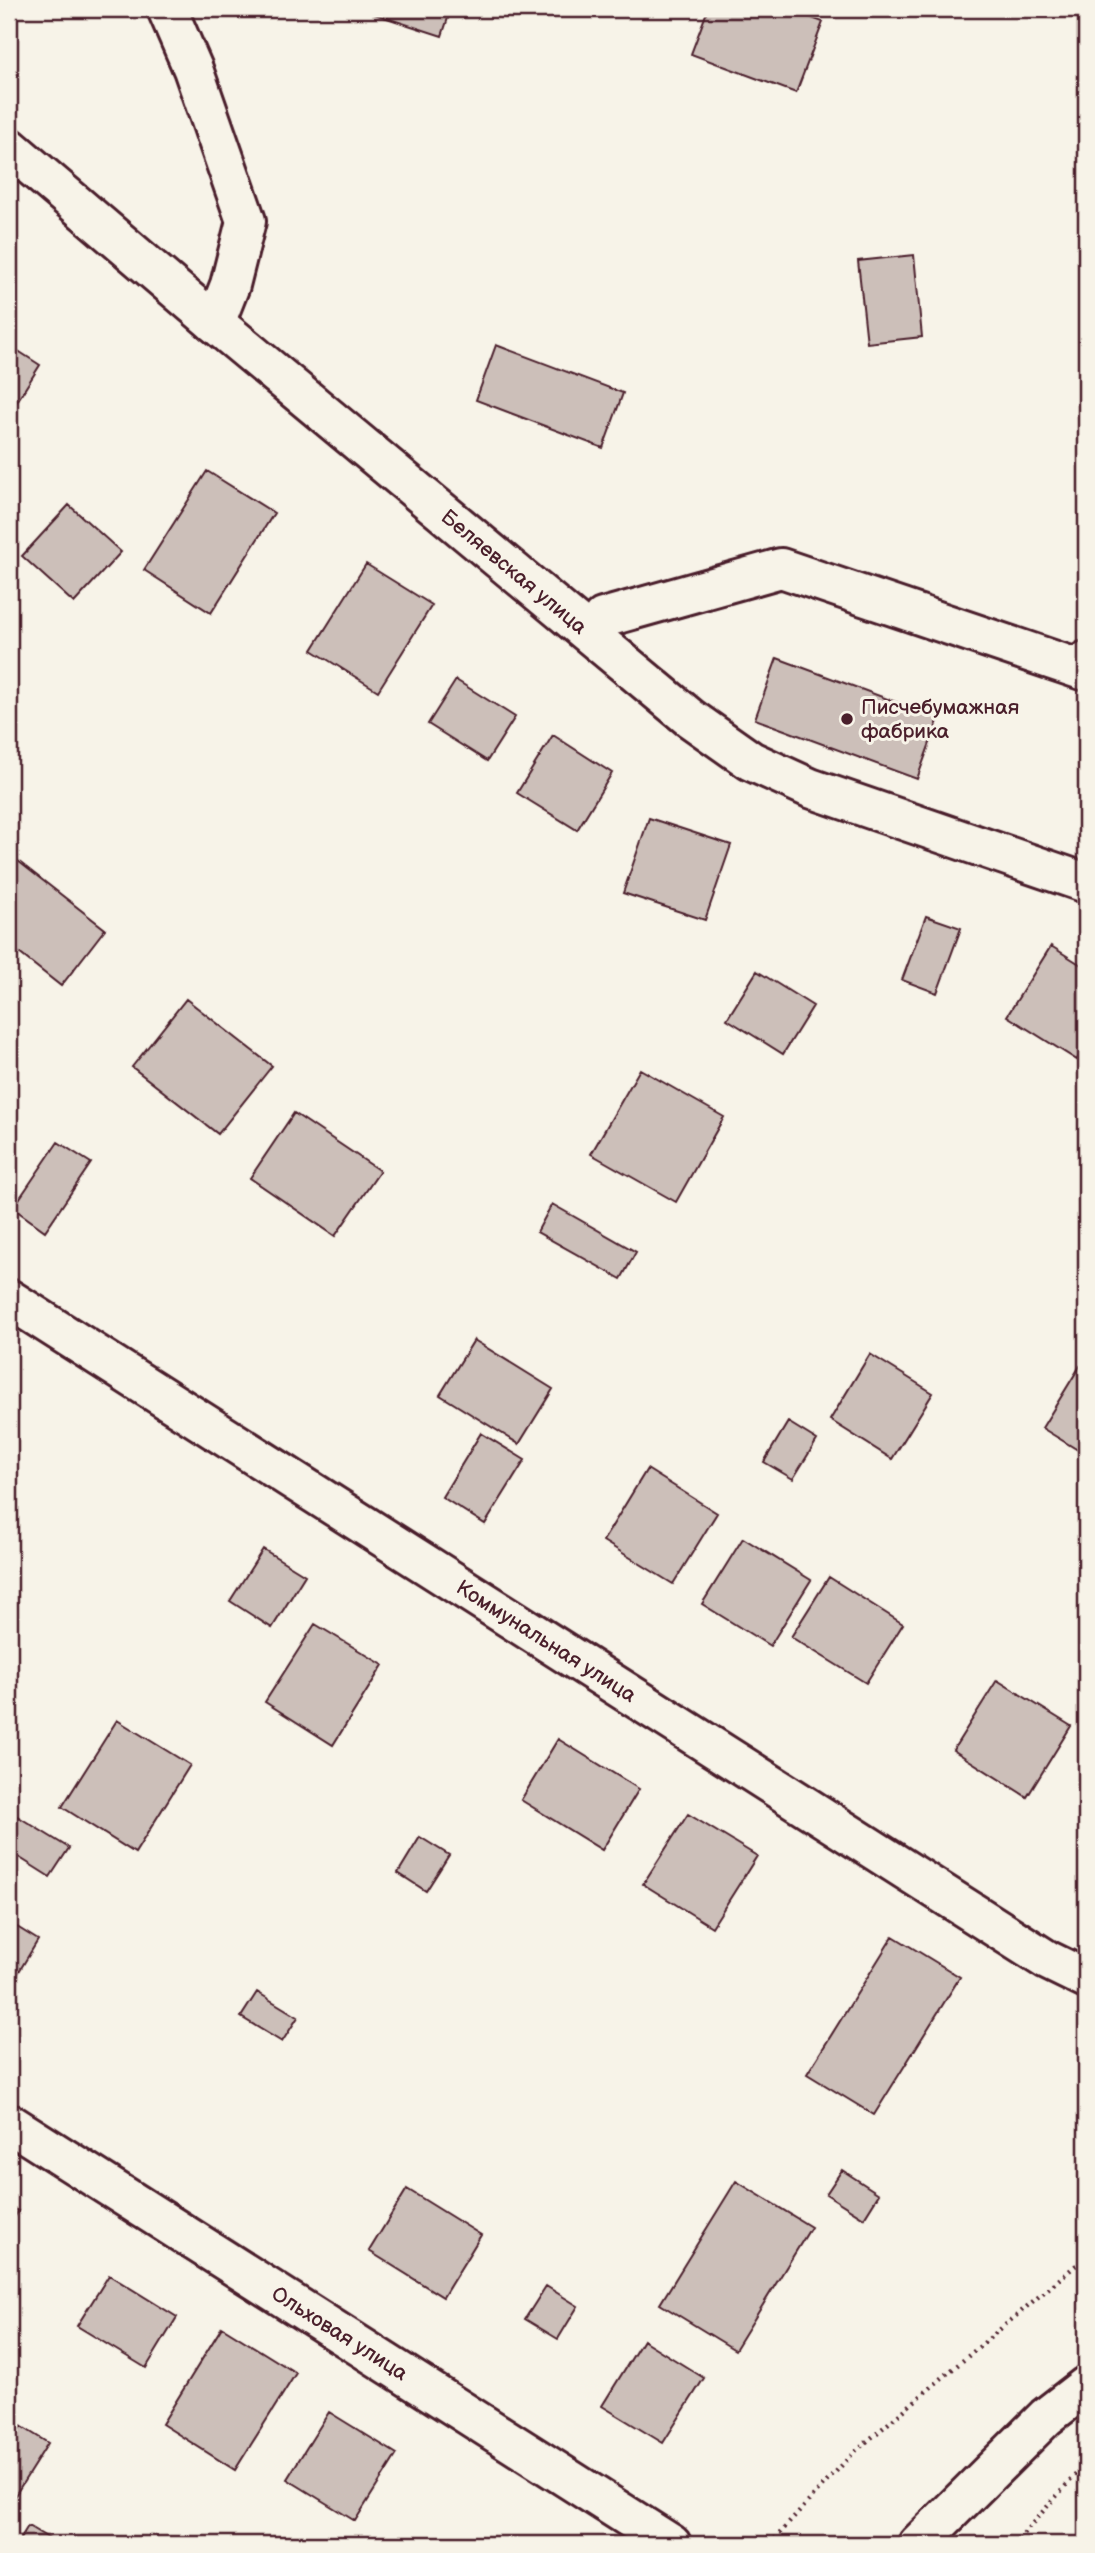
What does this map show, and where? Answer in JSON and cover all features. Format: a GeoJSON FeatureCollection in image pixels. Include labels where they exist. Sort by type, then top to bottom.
{"type":"FeatureCollection","features":[{"type":"Feature","properties":{"kind":"street"},"geometry":{"type":"LineString","coordinates":[[167,9],[193,69],[246,221],[230,285],[215,323]]}},
{"type":"Feature","properties":{"kind":"street","name":"Беляевская улица"},"geometry":{"type":"LineString","coordinates":[[9,147],[215,323],[690,718],[751,761],[810,788],[1086,883]]}},
{"type":"Feature","properties":{"kind":"street"},"geometry":{"type":"LineString","coordinates":[[603,618],[781,568],[1082,670],[1086,661]]}},
{"type":"Feature","properties":{"kind":"street","name":"Коммунальная улица"},"geometry":{"type":"LineString","coordinates":[[9,1299],[1047,1960],[1086,1979]]}},
{"type":"Feature","properties":{"kind":"street","name":"Ольховая улица"},"geometry":{"type":"LineString","coordinates":[[9,2123],[671,2544]]}},
{"type":"Feature","properties":{"kind":"street"},"geometry":{"type":"LineString","coordinates":[[919,2544],[1046,2417],[1086,2386]]}},
{"type":"Feature","properties":{"kind":"path"},"geometry":{"type":"LineString","coordinates":[[770,2544],[852,2454],[1075,2266],[1086,2261]]}},
{"type":"Feature","properties":{"kind":"path"},"geometry":{"type":"LineString","coordinates":[[1014,2544],[1086,2463]]}},
{"type":"Feature","properties":{"kind":"building"},"geometry":{"type":"Polygon","coordinates":[[[359,9],[451,9],[442,36],[359,9]]]}},
{"type":"Feature","properties":{"kind":"building"},"geometry":{"type":"Polygon","coordinates":[[[708,9],[787,9],[823,22],[796,93],[691,54],[708,9]]]}},
{"type":"Feature","properties":{"kind":"building"},"geometry":{"type":"Polygon","coordinates":[[[914,255],[922,337],[867,343],[858,261],[914,255]]]}},
{"type":"Feature","properties":{"kind":"building"},"geometry":{"type":"Polygon","coordinates":[[[9,345],[40,365],[9,414],[9,345]]]}},
{"type":"Feature","properties":{"kind":"building"},"geometry":{"type":"Polygon","coordinates":[[[496,345],[623,393],[603,448],[476,400],[496,345]]]}},
{"type":"Feature","properties":{"kind":"building"},"geometry":{"type":"Polygon","coordinates":[[[207,471],[274,513],[211,613],[144,570],[207,471]]]}},
{"type":"Feature","properties":{"kind":"building"},"geometry":{"type":"Polygon","coordinates":[[[69,505],[121,552],[74,603],[22,556],[69,505]]]}},
{"type":"Feature","properties":{"kind":"building"},"geometry":{"type":"Polygon","coordinates":[[[366,564],[432,605],[378,691],[312,650],[366,564]]]}},
{"type":"Feature","properties":{"kind":"building","name":"Писчебумажная фабрика"},"geometry":{"type":"Polygon","coordinates":[[[777,658],[939,718],[917,779],[755,719],[777,658]]]}},
{"type":"Feature","properties":{"kind":"building"},"geometry":{"type":"Polygon","coordinates":[[[456,680],[515,717],[487,761],[428,724],[456,680]]]}},
{"type":"Feature","properties":{"kind":"building"},"geometry":{"type":"Polygon","coordinates":[[[553,735],[612,773],[577,830],[517,793],[553,735]]]}},
{"type":"Feature","properties":{"kind":"building"},"geometry":{"type":"Polygon","coordinates":[[[649,818],[731,845],[705,920],[623,893],[649,818]]]}},
{"type":"Feature","properties":{"kind":"building"},"geometry":{"type":"Polygon","coordinates":[[[9,854],[105,929],[61,986],[9,945],[9,854]]]}},
{"type":"Feature","properties":{"kind":"building"},"geometry":{"type":"Polygon","coordinates":[[[926,916],[961,928],[937,993],[902,980],[926,916]]]}},
{"type":"Feature","properties":{"kind":"building"},"geometry":{"type":"Polygon","coordinates":[[[1051,946],[1086,968],[1086,1044],[1077,1060],[1007,1016],[1051,946]]]}},
{"type":"Feature","properties":{"kind":"building"},"geometry":{"type":"Polygon","coordinates":[[[757,971],[813,1006],[783,1054],[727,1019],[757,971]]]}},
{"type":"Feature","properties":{"kind":"building"},"geometry":{"type":"Polygon","coordinates":[[[186,999],[272,1066],[218,1134],[132,1067],[186,999]]]}},
{"type":"Feature","properties":{"kind":"building"},"geometry":{"type":"Polygon","coordinates":[[[640,1069],[724,1117],[676,1202],[591,1154],[640,1069]]]}},
{"type":"Feature","properties":{"kind":"building"},"geometry":{"type":"Polygon","coordinates":[[[294,1113],[380,1171],[335,1236],[250,1178],[294,1113]]]}},
{"type":"Feature","properties":{"kind":"building"},"geometry":{"type":"Polygon","coordinates":[[[58,1142],[91,1163],[45,1231],[13,1208],[58,1142]]]}},
{"type":"Feature","properties":{"kind":"building"},"geometry":{"type":"Polygon","coordinates":[[[552,1204],[636,1252],[621,1279],[537,1232],[552,1204]]]}},
{"type":"Feature","properties":{"kind":"building"},"geometry":{"type":"Polygon","coordinates":[[[474,1340],[553,1389],[519,1444],[440,1395],[474,1340]]]}},
{"type":"Feature","properties":{"kind":"building"},"geometry":{"type":"Polygon","coordinates":[[[870,1354],[933,1393],[892,1459],[830,1420],[870,1354]]]}},
{"type":"Feature","properties":{"kind":"building"},"geometry":{"type":"Polygon","coordinates":[[[1080,1366],[1086,1370],[1086,1455],[1042,1428],[1080,1366]]]}},
{"type":"Feature","properties":{"kind":"building"},"geometry":{"type":"Polygon","coordinates":[[[788,1422],[817,1440],[793,1479],[764,1462],[788,1422]]]}},
{"type":"Feature","properties":{"kind":"building"},"geometry":{"type":"Polygon","coordinates":[[[481,1433],[525,1460],[485,1524],[442,1497],[481,1433]]]}},
{"type":"Feature","properties":{"kind":"building"},"geometry":{"type":"Polygon","coordinates":[[[647,1469],[717,1513],[673,1584],[603,1541],[647,1469]]]}},
{"type":"Feature","properties":{"kind":"building"},"geometry":{"type":"Polygon","coordinates":[[[743,1538],[811,1580],[770,1646],[702,1604],[743,1538]]]}},
{"type":"Feature","properties":{"kind":"building"},"geometry":{"type":"Polygon","coordinates":[[[263,1549],[305,1575],[272,1628],[230,1601],[263,1549]]]}},
{"type":"Feature","properties":{"kind":"building"},"geometry":{"type":"Polygon","coordinates":[[[829,1577],[903,1624],[866,1683],[791,1637],[829,1577]]]}},
{"type":"Feature","properties":{"kind":"building"},"geometry":{"type":"Polygon","coordinates":[[[315,1624],[383,1665],[333,1745],[265,1702],[315,1624]]]}},
{"type":"Feature","properties":{"kind":"building"},"geometry":{"type":"Polygon","coordinates":[[[997,1680],[1071,1726],[1027,1797],[953,1750],[997,1680]]]}},
{"type":"Feature","properties":{"kind":"building"},"geometry":{"type":"Polygon","coordinates":[[[117,1720],[190,1765],[135,1853],[62,1807],[117,1720]]]}},
{"type":"Feature","properties":{"kind":"building"},"geometry":{"type":"Polygon","coordinates":[[[558,1739],[639,1789],[602,1850],[521,1800],[558,1739]]]}},
{"type":"Feature","properties":{"kind":"building"},"geometry":{"type":"Polygon","coordinates":[[[9,1811],[69,1848],[50,1877],[9,1851],[9,1811]]]}},
{"type":"Feature","properties":{"kind":"building"},"geometry":{"type":"Polygon","coordinates":[[[688,1814],[757,1856],[712,1927],[643,1884],[688,1814]]]}},
{"type":"Feature","properties":{"kind":"building"},"geometry":{"type":"Polygon","coordinates":[[[1086,1820],[1086,1836],[1079,1832],[1086,1820]]]}},
{"type":"Feature","properties":{"kind":"building"},"geometry":{"type":"Polygon","coordinates":[[[420,1837],[449,1855],[426,1891],[398,1873],[420,1837]]]}},
{"type":"Feature","properties":{"kind":"building"},"geometry":{"type":"Polygon","coordinates":[[[9,1922],[38,1940],[9,1988],[9,1922]]]}},
{"type":"Feature","properties":{"kind":"building"},"geometry":{"type":"Polygon","coordinates":[[[893,1936],[960,1977],[874,2115],[807,2074],[893,1936]]]}},
{"type":"Feature","properties":{"kind":"building"},"geometry":{"type":"Polygon","coordinates":[[[257,1992],[298,2017],[282,2042],[241,2017],[257,1992]]]}},
{"type":"Feature","properties":{"kind":"building"},"geometry":{"type":"Polygon","coordinates":[[[842,2170],[879,2194],[864,2218],[826,2194],[842,2170]]]}},
{"type":"Feature","properties":{"kind":"building"},"geometry":{"type":"Polygon","coordinates":[[[736,2181],[811,2227],[735,2350],[660,2304],[736,2181]]]}},
{"type":"Feature","properties":{"kind":"building"},"geometry":{"type":"Polygon","coordinates":[[[407,2189],[481,2235],[443,2297],[369,2251],[407,2189]]]}},
{"type":"Feature","properties":{"kind":"building"},"geometry":{"type":"Polygon","coordinates":[[[9,2205],[18,2211],[9,2227],[9,2205]]]}},
{"type":"Feature","properties":{"kind":"building"},"geometry":{"type":"Polygon","coordinates":[[[109,2275],[177,2317],[146,2368],[77,2326],[109,2275]]]}},
{"type":"Feature","properties":{"kind":"building"},"geometry":{"type":"Polygon","coordinates":[[[546,2286],[578,2306],[558,2339],[525,2319],[546,2286]]]}},
{"type":"Feature","properties":{"kind":"building"},"geometry":{"type":"Polygon","coordinates":[[[222,2327],[296,2373],[235,2470],[162,2424],[222,2327]]]}},
{"type":"Feature","properties":{"kind":"building"},"geometry":{"type":"Polygon","coordinates":[[[643,2340],[704,2378],[663,2443],[602,2406],[643,2340]]]}},
{"type":"Feature","properties":{"kind":"building"},"geometry":{"type":"Polygon","coordinates":[[[329,2412],[397,2454],[355,2521],[287,2479],[329,2412]]]}},
{"type":"Feature","properties":{"kind":"building"},"geometry":{"type":"Polygon","coordinates":[[[21,2426],[48,2443],[11,2502],[9,2446],[21,2426]]]}},
{"type":"Feature","properties":{"kind":"building"},"geometry":{"type":"Polygon","coordinates":[[[28,2526],[58,2544],[17,2544],[28,2526]]]}},
{"type":"Feature","properties":{"kind":"place","name":"Писчебумажная фабрика"},"geometry":{"type":"Point","coordinates":[847,719]}}]}
